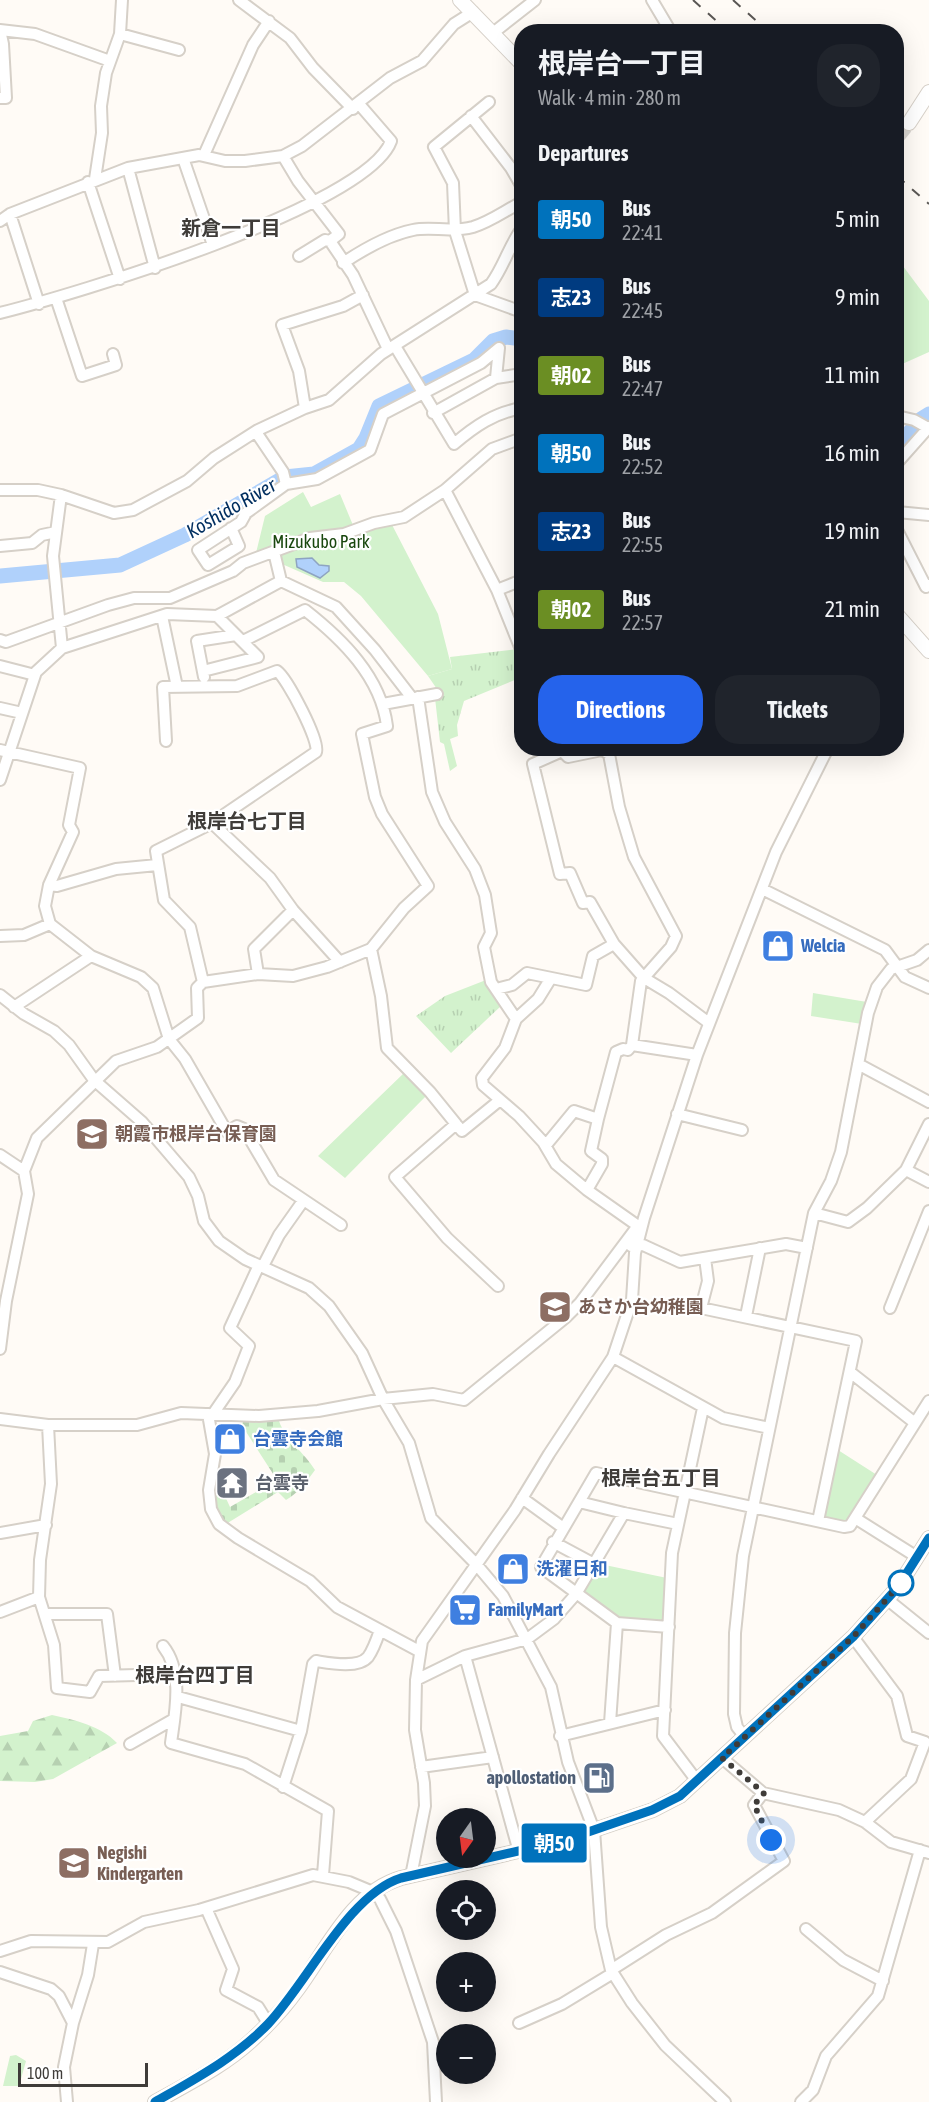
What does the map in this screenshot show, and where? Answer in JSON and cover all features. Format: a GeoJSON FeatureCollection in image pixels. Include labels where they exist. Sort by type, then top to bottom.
{"type":"FeatureCollection","features":[{"type":"Feature","properties":{"kind":"main road"},"geometry":{"type":"LineString","coordinates":[[460,0],[514,55]]}},
{"type":"Feature","properties":{"kind":"main road"},"geometry":{"type":"LineString","coordinates":[[909,123],[929,92]]}},
{"type":"Feature","properties":{"kind":"main road"},"geometry":{"type":"LineString","coordinates":[[904,623],[929,651]]}},
{"type":"Feature","properties":{"kind":"main road"},"geometry":{"type":"LineString","coordinates":[[155,2102],[213,2069],[244,2047],[296,1992],[354,1910],[373,1892],[387,1883],[519,1852],[594,1830],[661,1807],[680,1796],[853,1637],[888,1600],[924,1549]]}},
{"type":"Feature","properties":{"kind":"street"},"geometry":{"type":"LineString","coordinates":[[120,279],[92,180],[102,133],[101,106],[110,61],[120,34],[122,0]]}},
{"type":"Feature","properties":{"kind":"street"},"geometry":{"type":"LineString","coordinates":[[0,313],[156,268],[213,245],[315,202],[361,175],[388,150],[391,141],[313,68],[290,38],[239,0]]}},
{"type":"Feature","properties":{"kind":"street"},"geometry":{"type":"LineString","coordinates":[[493,33],[535,0]]}},
{"type":"Feature","properties":{"kind":"street"},"geometry":{"type":"LineString","coordinates":[[652,0],[666,24]]}},
{"type":"Feature","properties":{"kind":"street"},"geometry":{"type":"LineString","coordinates":[[0,221],[10,214],[92,180],[128,168],[204,155],[225,160],[245,161],[283,156],[302,146],[390,78],[422,61],[454,24],[473,12]]}},
{"type":"Feature","properties":{"kind":"street"},"geometry":{"type":"LineString","coordinates":[[204,155],[253,45],[269,21]]}},
{"type":"Feature","properties":{"kind":"street"},"geometry":{"type":"LineString","coordinates":[[0,98],[6,98],[0,30],[35,34],[110,61]]}},
{"type":"Feature","properties":{"kind":"street"},"geometry":{"type":"LineString","coordinates":[[120,34],[179,50]]}},
{"type":"Feature","properties":{"kind":"street"},"geometry":{"type":"LineString","coordinates":[[475,295],[455,231],[453,183],[434,147],[489,102]]}},
{"type":"Feature","properties":{"kind":"street"},"geometry":{"type":"LineString","coordinates":[[471,116],[514,176]]}},
{"type":"Feature","properties":{"kind":"street"},"geometry":{"type":"LineString","coordinates":[[283,156],[298,181],[339,234],[330,241],[325,240],[298,256]]}},
{"type":"Feature","properties":{"kind":"street"},"geometry":{"type":"LineString","coordinates":[[183,158],[213,245]]}},
{"type":"Feature","properties":{"kind":"street"},"geometry":{"type":"LineString","coordinates":[[128,168],[156,268]]}},
{"type":"Feature","properties":{"kind":"street"},"geometry":{"type":"LineString","coordinates":[[343,263],[369,246],[415,229],[455,231],[476,226],[514,206]]}},
{"type":"Feature","properties":{"kind":"street"},"geometry":{"type":"LineString","coordinates":[[10,214],[39,303]]}},
{"type":"Feature","properties":{"kind":"street"},"geometry":{"type":"LineString","coordinates":[[0,490],[38,490],[61,495],[114,513],[133,510],[187,481],[214,458],[256,432],[305,408],[329,400],[391,348],[490,284],[503,267],[514,239]]}},
{"type":"Feature","properties":{"kind":"street"},"geometry":{"type":"LineString","coordinates":[[330,241],[363,295],[391,348],[422,390],[454,444],[473,427],[497,414],[514,410]]}},
{"type":"Feature","properties":{"kind":"street"},"geometry":{"type":"LineString","coordinates":[[305,408],[299,371],[282,325],[343,306],[363,295]]}},
{"type":"Feature","properties":{"kind":"street"},"geometry":{"type":"LineString","coordinates":[[475,295],[514,309]]}},
{"type":"Feature","properties":{"kind":"street"},"geometry":{"type":"LineString","coordinates":[[56,298],[82,376],[116,364],[113,354]]}},
{"type":"Feature","properties":{"kind":"street"},"geometry":{"type":"LineString","coordinates":[[231,528],[241,522],[246,513],[285,479],[317,479],[370,450],[383,414],[422,390],[481,363],[499,348],[496,378]]}},
{"type":"Feature","properties":{"kind":"street"},"geometry":{"type":"LineString","coordinates":[[433,412],[496,378],[514,375]]}},
{"type":"Feature","properties":{"kind":"street"},"geometry":{"type":"LineString","coordinates":[[904,418],[923,425],[904,454]]}},
{"type":"Feature","properties":{"kind":"street"},"geometry":{"type":"LineString","coordinates":[[256,432],[285,479]]}},
{"type":"Feature","properties":{"kind":"street"},"geometry":{"type":"LineString","coordinates":[[0,640],[6,642],[134,598],[170,598],[233,571],[243,563],[310,538],[344,534],[374,523],[404,517],[445,490],[492,449],[514,441]]}},
{"type":"Feature","properties":{"kind":"street"},"geometry":{"type":"LineString","coordinates":[[445,490],[497,590],[514,632]]}},
{"type":"Feature","properties":{"kind":"street"},"geometry":{"type":"LineString","coordinates":[[61,495],[54,565],[62,648]]}},
{"type":"Feature","properties":{"kind":"street"},"geometry":{"type":"LineString","coordinates":[[904,513],[929,515]]}},
{"type":"Feature","properties":{"kind":"street"},"geometry":{"type":"LineString","coordinates":[[0,546],[32,543],[42,535],[56,532]]}},
{"type":"Feature","properties":{"kind":"street"},"geometry":{"type":"LineString","coordinates":[[904,544],[926,587],[929,585]]}},
{"type":"Feature","properties":{"kind":"street"},"geometry":{"type":"LineString","coordinates":[[274,552],[281,581]]}},
{"type":"Feature","properties":{"kind":"street"},"geometry":{"type":"LineString","coordinates":[[0,780],[4,751],[22,713],[34,675],[62,648],[162,616],[217,616],[281,581]]}},
{"type":"Feature","properties":{"kind":"street"},"geometry":{"type":"LineString","coordinates":[[281,581],[336,607],[415,698],[432,792],[438,809],[475,869],[485,895],[490,933],[484,947],[491,982],[516,1019]]}},
{"type":"Feature","properties":{"kind":"street"},"geometry":{"type":"LineString","coordinates":[[497,590],[514,583]]}},
{"type":"Feature","properties":{"kind":"street"},"geometry":{"type":"LineString","coordinates":[[0,1349],[6,1301],[28,1194],[24,1171],[28,1154],[36,1138],[116,1061],[158,1047],[198,1018],[197,988],[203,982],[258,974],[293,976],[340,962],[371,949],[404,908],[428,886],[382,814],[375,797],[362,734],[387,726],[383,704],[357,657],[305,610],[239,638],[197,641],[206,686]]}},
{"type":"Feature","properties":{"kind":"street"},"geometry":{"type":"LineString","coordinates":[[162,616],[177,687]]}},
{"type":"Feature","properties":{"kind":"street"},"geometry":{"type":"LineString","coordinates":[[203,671],[258,657],[217,616]]}},
{"type":"Feature","properties":{"kind":"street"},"geometry":{"type":"LineString","coordinates":[[0,666],[34,675]]}},
{"type":"Feature","properties":{"kind":"street"},"geometry":{"type":"LineString","coordinates":[[166,741],[164,687],[237,686],[277,671],[297,699],[318,748],[212,823],[156,851],[164,900],[190,927],[203,982]]}},
{"type":"Feature","properties":{"kind":"street"},"geometry":{"type":"LineString","coordinates":[[383,704],[437,694]]}},
{"type":"Feature","properties":{"kind":"street"},"geometry":{"type":"LineString","coordinates":[[0,708],[22,713]]}},
{"type":"Feature","properties":{"kind":"street"},"geometry":{"type":"LineString","coordinates":[[4,751],[80,768],[69,825],[73,832],[49,885],[45,906],[50,924],[91,956],[141,977],[153,988],[169,1039],[185,1059],[227,1132],[237,1126],[244,1128],[274,1180],[341,1225]]}},
{"type":"Feature","properties":{"kind":"street"},"geometry":{"type":"LineString","coordinates":[[548,756],[533,764],[560,874],[570,873],[583,903],[590,902],[614,944],[644,978],[669,993],[709,1023]]}},
{"type":"Feature","properties":{"kind":"street"},"geometry":{"type":"LineString","coordinates":[[587,1190],[602,1164],[602,1159],[591,1151],[616,1053],[623,1049],[628,1050],[632,1045],[644,978],[671,947],[676,936],[634,857],[619,807],[609,756]]}},
{"type":"Feature","properties":{"kind":"street"},"geometry":{"type":"LineString","coordinates":[[411,1876],[425,1806],[422,1767],[415,1730],[419,1651],[426,1633],[522,1498],[613,1357],[632,1300],[639,1228],[697,1055],[787,827],[824,756]]}},
{"type":"Feature","properties":{"kind":"street"},"geometry":{"type":"LineString","coordinates":[[212,823],[270,878],[293,910],[340,962]]}},
{"type":"Feature","properties":{"kind":"street"},"geometry":{"type":"LineString","coordinates":[[49,885],[57,886],[116,869],[157,865]]}},
{"type":"Feature","properties":{"kind":"street"},"geometry":{"type":"LineString","coordinates":[[762,889],[885,950],[905,977],[929,988]]}},
{"type":"Feature","properties":{"kind":"street"},"geometry":{"type":"LineString","coordinates":[[258,974],[254,949],[293,910]]}},
{"type":"Feature","properties":{"kind":"street"},"geometry":{"type":"LineString","coordinates":[[0,936],[24,935],[50,924]]}},
{"type":"Feature","properties":{"kind":"street"},"geometry":{"type":"LineString","coordinates":[[496,989],[512,985],[527,973],[586,985],[593,956],[614,944]]}},
{"type":"Feature","properties":{"kind":"street"},"geometry":{"type":"LineString","coordinates":[[371,949],[381,996],[387,1048],[430,1092],[462,1131],[500,1100]]}},
{"type":"Feature","properties":{"kind":"street"},"geometry":{"type":"LineString","coordinates":[[745,1737],[737,1727],[734,1714],[734,1653],[741,1566],[814,1213],[831,1181],[841,1152],[874,994],[886,975],[897,967],[917,960],[929,950]]}},
{"type":"Feature","properties":{"kind":"street"},"geometry":{"type":"LineString","coordinates":[[14,1007],[91,956]]}},
{"type":"Feature","properties":{"kind":"street"},"geometry":{"type":"LineString","coordinates":[[551,978],[538,999],[516,1019],[505,1048],[482,1078],[483,1085],[519,1116],[546,1145],[556,1164],[639,1228]]}},
{"type":"Feature","properties":{"kind":"street"},"geometry":{"type":"LineString","coordinates":[[0,995],[14,1007],[54,1031],[69,1045],[94,1080],[142,1122],[189,1178],[198,1196],[204,1221],[219,1241],[245,1259],[309,1288],[329,1306],[362,1353],[383,1399],[409,1443],[431,1518],[476,1564],[503,1596],[551,1687],[560,1736],[594,1830],[601,1927],[612,1971],[665,2045],[725,2102]]}},
{"type":"Feature","properties":{"kind":"street"},"geometry":{"type":"LineString","coordinates":[[632,1045],[697,1055]]}},
{"type":"Feature","properties":{"kind":"street"},"geometry":{"type":"LineString","coordinates":[[858,1064],[929,1102]]}},
{"type":"Feature","properties":{"kind":"street"},"geometry":{"type":"LineString","coordinates":[[546,1145],[574,1110],[598,1119]]}},
{"type":"Feature","properties":{"kind":"street"},"geometry":{"type":"LineString","coordinates":[[677,1114],[742,1130]]}},
{"type":"Feature","properties":{"kind":"street"},"geometry":{"type":"LineString","coordinates":[[456,1124],[395,1177],[447,1239],[498,1286]]}},
{"type":"Feature","properties":{"kind":"street"},"geometry":{"type":"LineString","coordinates":[[814,1213],[848,1222],[867,1208],[906,1170],[929,1125]]}},
{"type":"Feature","properties":{"kind":"street"},"geometry":{"type":"LineString","coordinates":[[0,1155],[24,1171]]}},
{"type":"Feature","properties":{"kind":"street"},"geometry":{"type":"LineString","coordinates":[[906,1170],[929,1182]]}},
{"type":"Feature","properties":{"kind":"street"},"geometry":{"type":"LineString","coordinates":[[303,1201],[261,1266],[230,1328],[249,1346],[235,1382],[210,1414],[215,1454],[208,1490],[211,1509],[219,1524],[246,1544],[310,1581],[337,1607],[419,1651]]}},
{"type":"Feature","properties":{"kind":"street"},"geometry":{"type":"LineString","coordinates":[[890,1308],[929,1210]]}},
{"type":"Feature","properties":{"kind":"street"},"geometry":{"type":"LineString","coordinates":[[0,1419],[48,1425],[137,1425],[181,1413],[259,1416],[318,1411],[383,1399],[433,1394],[464,1400],[566,1317],[580,1303],[639,1228]]}},
{"type":"Feature","properties":{"kind":"street"},"geometry":{"type":"LineString","coordinates":[[919,1237],[929,1243]]}},
{"type":"Feature","properties":{"kind":"street"},"geometry":{"type":"LineString","coordinates":[[625,1243],[643,1245],[680,1262],[786,1244],[807,1248]]}},
{"type":"Feature","properties":{"kind":"street"},"geometry":{"type":"LineString","coordinates":[[746,1316],[760,1248]]}},
{"type":"Feature","properties":{"kind":"street"},"geometry":{"type":"LineString","coordinates":[[705,1258],[708,1281],[701,1308],[856,1341],[818,1521]]}},
{"type":"Feature","properties":{"kind":"street"},"geometry":{"type":"LineString","coordinates":[[613,1357],[723,1418],[769,1428]]}},
{"type":"Feature","properties":{"kind":"street"},"geometry":{"type":"LineString","coordinates":[[850,1372],[915,1423]]}},
{"type":"Feature","properties":{"kind":"street"},"geometry":{"type":"LineString","coordinates":[[669,1627],[617,1623],[541,1567],[553,1542],[596,1473],[844,1527],[850,1526],[929,1401]]}},
{"type":"Feature","properties":{"kind":"street"},"geometry":{"type":"LineString","coordinates":[[697,1781],[663,1736],[672,1553],[703,1408]]}},
{"type":"Feature","properties":{"kind":"street"},"geometry":{"type":"LineString","coordinates":[[48,1425],[51,1484],[40,1560],[39,1597],[54,1645],[57,1688],[90,1692],[99,1676],[174,1674]]}},
{"type":"Feature","properties":{"kind":"street"},"geometry":{"type":"LineString","coordinates":[[522,1498],[562,1527]]}},
{"type":"Feature","properties":{"kind":"street"},"geometry":{"type":"LineString","coordinates":[[579,1502],[678,1524]]}},
{"type":"Feature","properties":{"kind":"street"},"geometry":{"type":"LineString","coordinates":[[416,1680],[465,1656],[527,1638],[554,1619],[576,1594],[624,1513]]}},
{"type":"Feature","properties":{"kind":"street"},"geometry":{"type":"LineString","coordinates":[[855,1518],[924,1549]]}},
{"type":"Feature","properties":{"kind":"street"},"geometry":{"type":"LineString","coordinates":[[0,1533],[46,1525]]}},
{"type":"Feature","properties":{"kind":"street"},"geometry":{"type":"LineString","coordinates":[[553,1542],[594,1564]]}},
{"type":"Feature","properties":{"kind":"street"},"geometry":{"type":"LineString","coordinates":[[0,1612],[39,1597]]}},
{"type":"Feature","properties":{"kind":"street"},"geometry":{"type":"LineString","coordinates":[[888,1600],[929,1633]]}},
{"type":"Feature","properties":{"kind":"street"},"geometry":{"type":"LineString","coordinates":[[45,1614],[107,1614],[116,1676]]}},
{"type":"Feature","properties":{"kind":"street"},"geometry":{"type":"LineString","coordinates":[[610,1723],[617,1623]]}},
{"type":"Feature","properties":{"kind":"street"},"geometry":{"type":"LineString","coordinates":[[284,1787],[301,1731],[313,1664],[316,1661],[334,1664],[363,1661],[368,1656],[380,1630]]}},
{"type":"Feature","properties":{"kind":"street"},"geometry":{"type":"LineString","coordinates":[[853,1637],[897,1696],[907,1736],[925,1742],[911,1779],[865,1822]]}},
{"type":"Feature","properties":{"kind":"street"},"geometry":{"type":"LineString","coordinates":[[163,1646],[170,1654],[178,1696],[171,1743],[245,1764],[328,1811],[322,1875]]}},
{"type":"Feature","properties":{"kind":"street"},"geometry":{"type":"LineString","coordinates":[[465,1656],[519,1852]]}},
{"type":"Feature","properties":{"kind":"street"},"geometry":{"type":"LineString","coordinates":[[178,1696],[301,1731]]}},
{"type":"Feature","properties":{"kind":"street"},"geometry":{"type":"LineString","coordinates":[[560,1736],[666,1710]]}},
{"type":"Feature","properties":{"kind":"street"},"geometry":{"type":"LineString","coordinates":[[130,1744],[174,1719]]}},
{"type":"Feature","properties":{"kind":"street"},"geometry":{"type":"LineString","coordinates":[[422,1767],[493,1757]]}},
{"type":"Feature","properties":{"kind":"street"},"geometry":{"type":"LineString","coordinates":[[722,1758],[764,1793],[839,1810],[865,1822],[891,1842],[924,1851],[878,1996],[826,2056],[813,2090],[801,2102]]}},
{"type":"Feature","properties":{"kind":"street"},"geometry":{"type":"LineString","coordinates":[[519,2023],[562,2004],[666,1935],[712,1913],[784,1861],[754,1805],[764,1793]]}},
{"type":"Feature","properties":{"kind":"street"},"geometry":{"type":"LineString","coordinates":[[0,1951],[31,1941],[93,1944],[115,1939],[144,1922],[206,1908],[313,1875],[349,1882],[373,1892],[384,1906],[396,1931],[429,2029],[435,2055],[436,2102]]}},
{"type":"Feature","properties":{"kind":"street"},"geometry":{"type":"LineString","coordinates":[[206,1908],[233,1969],[226,1990],[258,2007],[268,2023]]}},
{"type":"Feature","properties":{"kind":"street"},"geometry":{"type":"LineString","coordinates":[[806,1929],[843,1960],[883,1981]]}},
{"type":"Feature","properties":{"kind":"street"},"geometry":{"type":"LineString","coordinates":[[67,2102],[64,2067],[73,2023],[88,1975],[93,1944]]}},
{"type":"Feature","properties":{"kind":"street"},"geometry":{"type":"LineString","coordinates":[[0,1972],[51,1989],[59,1996],[73,2023]]}},
{"type":"Feature","properties":{"kind":"green space"},"geometry":{"type":"Polygon","coordinates":[[[904,267],[929,301],[929,352],[904,363],[904,267]]]}},
{"type":"Feature","properties":{"kind":"green space","name":"Mizukubo Park"},"geometry":{"type":"Polygon","coordinates":[[[303,492],[311,507],[340,494],[355,530],[389,519],[438,614],[452,669],[428,676],[361,596],[344,582],[323,582],[282,564],[280,557],[283,543],[256,553],[265,516],[303,492]]]}},
{"type":"Feature","properties":{"kind":"green space"},"geometry":{"type":"Polygon","coordinates":[[[514,649],[514,680],[464,701],[457,725],[458,736],[450,739],[457,766],[450,771],[444,744],[440,742],[435,698],[439,692],[428,676],[452,669],[450,657],[514,649]]]}},
{"type":"Feature","properties":{"kind":"green space"},"geometry":{"type":"Polygon","coordinates":[[[486,980],[501,1006],[451,1053],[416,1016],[445,996],[486,980]]]}},
{"type":"Feature","properties":{"kind":"green space"},"geometry":{"type":"Polygon","coordinates":[[[813,993],[867,1002],[862,1024],[811,1016],[813,993]]]}},
{"type":"Feature","properties":{"kind":"green space"},"geometry":{"type":"Polygon","coordinates":[[[404,1073],[427,1095],[345,1178],[318,1156],[404,1073]]]}},
{"type":"Feature","properties":{"kind":"green space"},"geometry":{"type":"Polygon","coordinates":[[[279,1421],[286,1435],[315,1470],[299,1490],[286,1500],[278,1492],[226,1524],[215,1507],[214,1483],[218,1481],[230,1507],[277,1480],[241,1424],[243,1422],[279,1421]]]}},
{"type":"Feature","properties":{"kind":"green space"},"geometry":{"type":"Polygon","coordinates":[[[838,1450],[877,1475],[848,1521],[843,1523],[826,1518],[824,1515],[838,1450]]]}},
{"type":"Feature","properties":{"kind":"green space"},"geometry":{"type":"Polygon","coordinates":[[[600,1564],[667,1578],[665,1619],[662,1623],[617,1621],[582,1593],[600,1564]]]}},
{"type":"Feature","properties":{"kind":"green space"},"geometry":{"type":"Polygon","coordinates":[[[52,1715],[95,1728],[117,1743],[53,1779],[35,1782],[0,1781],[0,1736],[28,1731],[33,1721],[52,1715]]]}},
{"type":"Feature","properties":{"kind":"green space"},"geometry":{"type":"Polygon","coordinates":[[[16,2055],[26,2061],[19,2086],[3,2086],[10,2056],[16,2055]]]}},
{"type":"Feature","properties":{"kind":"water"},"geometry":{"type":"Polygon","coordinates":[[[312,558],[319,565],[329,566],[329,571],[320,578],[297,567],[296,559],[312,558]]]}},
{"type":"Feature","properties":{"kind":"waterway","name":"Koshido River"},"geometry":{"type":"LineString","coordinates":[[0,576],[120,565],[185,535],[285,477],[314,474],[359,449],[379,406],[474,360],[493,341],[506,337],[514,338]]}},
{"type":"Feature","properties":{"kind":"waterway","name":"Koshido River"},"geometry":{"type":"LineString","coordinates":[[904,439],[921,419],[929,414]]}},
{"type":"Feature","properties":{"kind":"tunnel"},"geometry":{"type":"LineString","coordinates":[[904,129],[909,123]]}},
{"type":"Feature","properties":{"kind":"railway"},"geometry":{"type":"LineString","coordinates":[[693,0],[720,24]]}},
{"type":"Feature","properties":{"kind":"railway"},"geometry":{"type":"LineString","coordinates":[[733,0],[760,24]]}},
{"type":"Feature","properties":{"kind":"railway"},"geometry":{"type":"LineString","coordinates":[[904,182],[929,204]]}},
{"type":"Feature","properties":{"kind":"bus line","name":"朝50"},"geometry":{"type":"LineString","coordinates":[[155,2102],[213,2069],[253,2039],[296,1992],[363,1899],[383,1885],[401,1878],[546,1846],[652,1810],[680,1796],[853,1637],[882,1607],[898,1587],[929,1538]]}},
{"type":"Feature","properties":{"kind":"place","name":"Welcia"},"geometry":{"type":"Point","coordinates":[778,946]}},
{"type":"Feature","properties":{"kind":"place","name":"朝霞市根岸台保育園"},"geometry":{"type":"Point","coordinates":[92,1134]}},
{"type":"Feature","properties":{"kind":"place","name":"あさか台幼稚園"},"geometry":{"type":"Point","coordinates":[555,1307]}},
{"type":"Feature","properties":{"kind":"place","name":"台雲寺会館"},"geometry":{"type":"Point","coordinates":[230,1439]}},
{"type":"Feature","properties":{"kind":"place","name":"台雲寺"},"geometry":{"type":"Point","coordinates":[232,1483]}},
{"type":"Feature","properties":{"kind":"place","name":"洗濯日和"},"geometry":{"type":"Point","coordinates":[513,1569]}},
{"type":"Feature","properties":{"kind":"place","name":"FamilyMart"},"geometry":{"type":"Point","coordinates":[465,1610]}},
{"type":"Feature","properties":{"kind":"place","name":"apollostation"},"geometry":{"type":"Point","coordinates":[599,1778]}},
{"type":"Feature","properties":{"kind":"place","name":"Negishi Kindergarten"},"geometry":{"type":"Point","coordinates":[74,1863]}},
{"type":"Feature","properties":{"kind":"district","name":"新倉一丁目"},"geometry":{"type":"Point","coordinates":[231,228]}},
{"type":"Feature","properties":{"kind":"district","name":"根岸台七丁目"},"geometry":{"type":"Point","coordinates":[247,821]}},
{"type":"Feature","properties":{"kind":"district","name":"根岸台五丁目"},"geometry":{"type":"Point","coordinates":[661,1478]}},
{"type":"Feature","properties":{"kind":"district","name":"根岸台四丁目"},"geometry":{"type":"Point","coordinates":[195,1675]}},
{"type":"Feature","properties":{"kind":"route"},"geometry":{"type":"LineString","coordinates":[[771,1840],[754,1805],[764,1793],[722,1758],[853,1637],[901,1583]]}}]}
